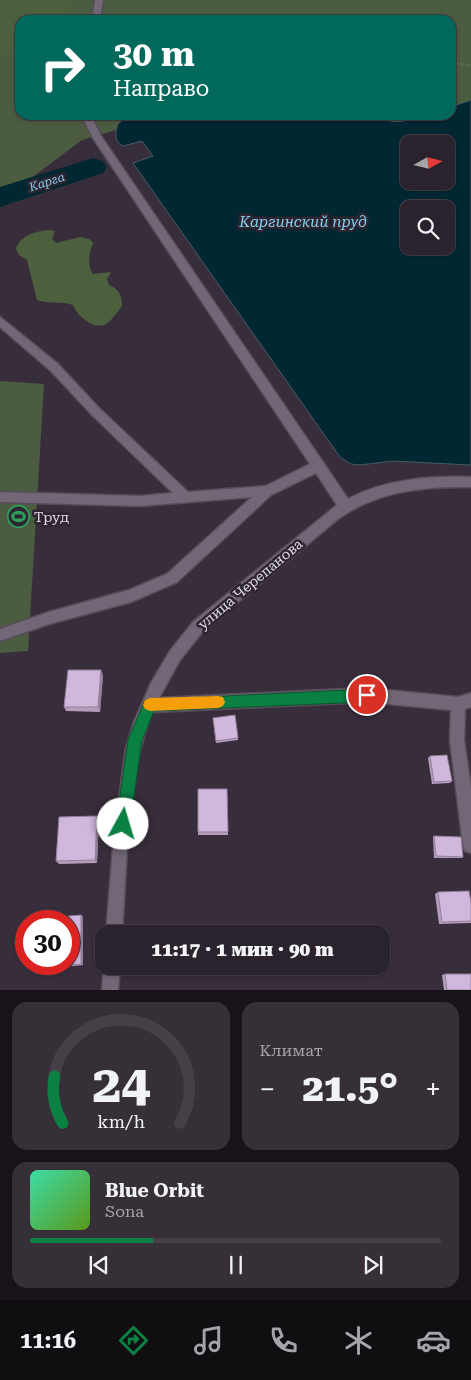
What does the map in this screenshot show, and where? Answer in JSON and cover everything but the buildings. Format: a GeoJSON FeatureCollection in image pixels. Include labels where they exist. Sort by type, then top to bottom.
{"type":"FeatureCollection","features":[{"type":"Feature","properties":{"kind":"street"},"geometry":{"type":"LineString","coordinates":[[97,15],[99,0]]}},
{"type":"Feature","properties":{"kind":"street"},"geometry":{"type":"LineString","coordinates":[[88,120],[96,136],[345,506]]}},
{"type":"Feature","properties":{"kind":"street"},"geometry":{"type":"LineString","coordinates":[[0,321],[54,367],[96,412],[186,498]]}},
{"type":"Feature","properties":{"kind":"street"},"geometry":{"type":"LineString","coordinates":[[0,635],[49,618],[131,596],[172,578],[267,491],[319,466]]}},
{"type":"Feature","properties":{"kind":"street","name":"улица Черепанова"},"geometry":{"type":"LineString","coordinates":[[115,925],[124,806],[135,740],[157,686],[179,647],[210,615],[248,587],[326,519],[345,506],[367,497],[413,484],[438,481],[471,482]]}},
{"type":"Feature","properties":{"kind":"street"},"geometry":{"type":"LineString","coordinates":[[0,497],[98,501],[186,498],[267,491]]}},
{"type":"Feature","properties":{"kind":"street"},"geometry":{"type":"LineString","coordinates":[[150,705],[367,695],[464,702],[457,740],[471,845]]}},
{"type":"Feature","properties":{"kind":"street"},"geometry":{"type":"LineString","coordinates":[[110,990],[111,975]]}},
{"type":"Feature","properties":{"kind":"path"},"geometry":{"type":"LineString","coordinates":[[456,63],[471,66]]}},
{"type":"Feature","properties":{"kind":"green space"},"geometry":{"type":"Polygon","coordinates":[[[0,0],[471,0],[471,100],[456,105],[456,15],[15,15],[15,120],[123,120],[118,124],[116,130],[82,140],[34,176],[19,184],[0,188],[0,0]]]}},
{"type":"Feature","properties":{"kind":"green space"},"geometry":{"type":"Polygon","coordinates":[[[60,0],[66,1],[72,9],[64,15],[15,15],[15,48],[0,55],[0,2],[60,0]]]}},
{"type":"Feature","properties":{"kind":"green space"},"geometry":{"type":"Polygon","coordinates":[[[386,120],[414,120],[403,122],[386,120]]]}},
{"type":"Feature","properties":{"kind":"green space"},"geometry":{"type":"Polygon","coordinates":[[[48,230],[55,231],[52,239],[56,243],[80,237],[89,239],[93,243],[89,259],[91,271],[93,274],[111,272],[107,279],[109,285],[118,291],[121,299],[122,306],[109,322],[98,326],[88,322],[78,314],[73,305],[37,300],[27,260],[19,255],[16,249],[25,237],[48,230]]]}},
{"type":"Feature","properties":{"kind":"green space","name":"Труд"},"geometry":{"type":"Polygon","coordinates":[[[0,381],[44,384],[28,651],[0,653],[0,381]]]}},
{"type":"Feature","properties":{"kind":"water","name":"Каргинский пруд"},"geometry":{"type":"Polygon","coordinates":[[[471,100],[471,465],[392,461],[360,465],[351,464],[340,457],[133,163],[153,156],[142,141],[123,146],[116,137],[118,124],[123,120],[456,120],[456,105],[471,100]]]}},
{"type":"Feature","properties":{"kind":"waterway","name":"Карга"},"geometry":{"type":"LineString","coordinates":[[0,197],[93,167]]}},
{"type":"Feature","properties":{"kind":"slow traffic"},"geometry":{"type":"LineString","coordinates":[[150,705],[218,702]]}},
{"type":"Feature","properties":{"kind":"place","name":"Труд"},"geometry":{"type":"Point","coordinates":[18,517]}},
{"type":"Feature","properties":{"kind":"route"},"geometry":{"type":"LineString","coordinates":[[123,824],[124,806],[135,740],[150,705],[367,695]]}}]}
